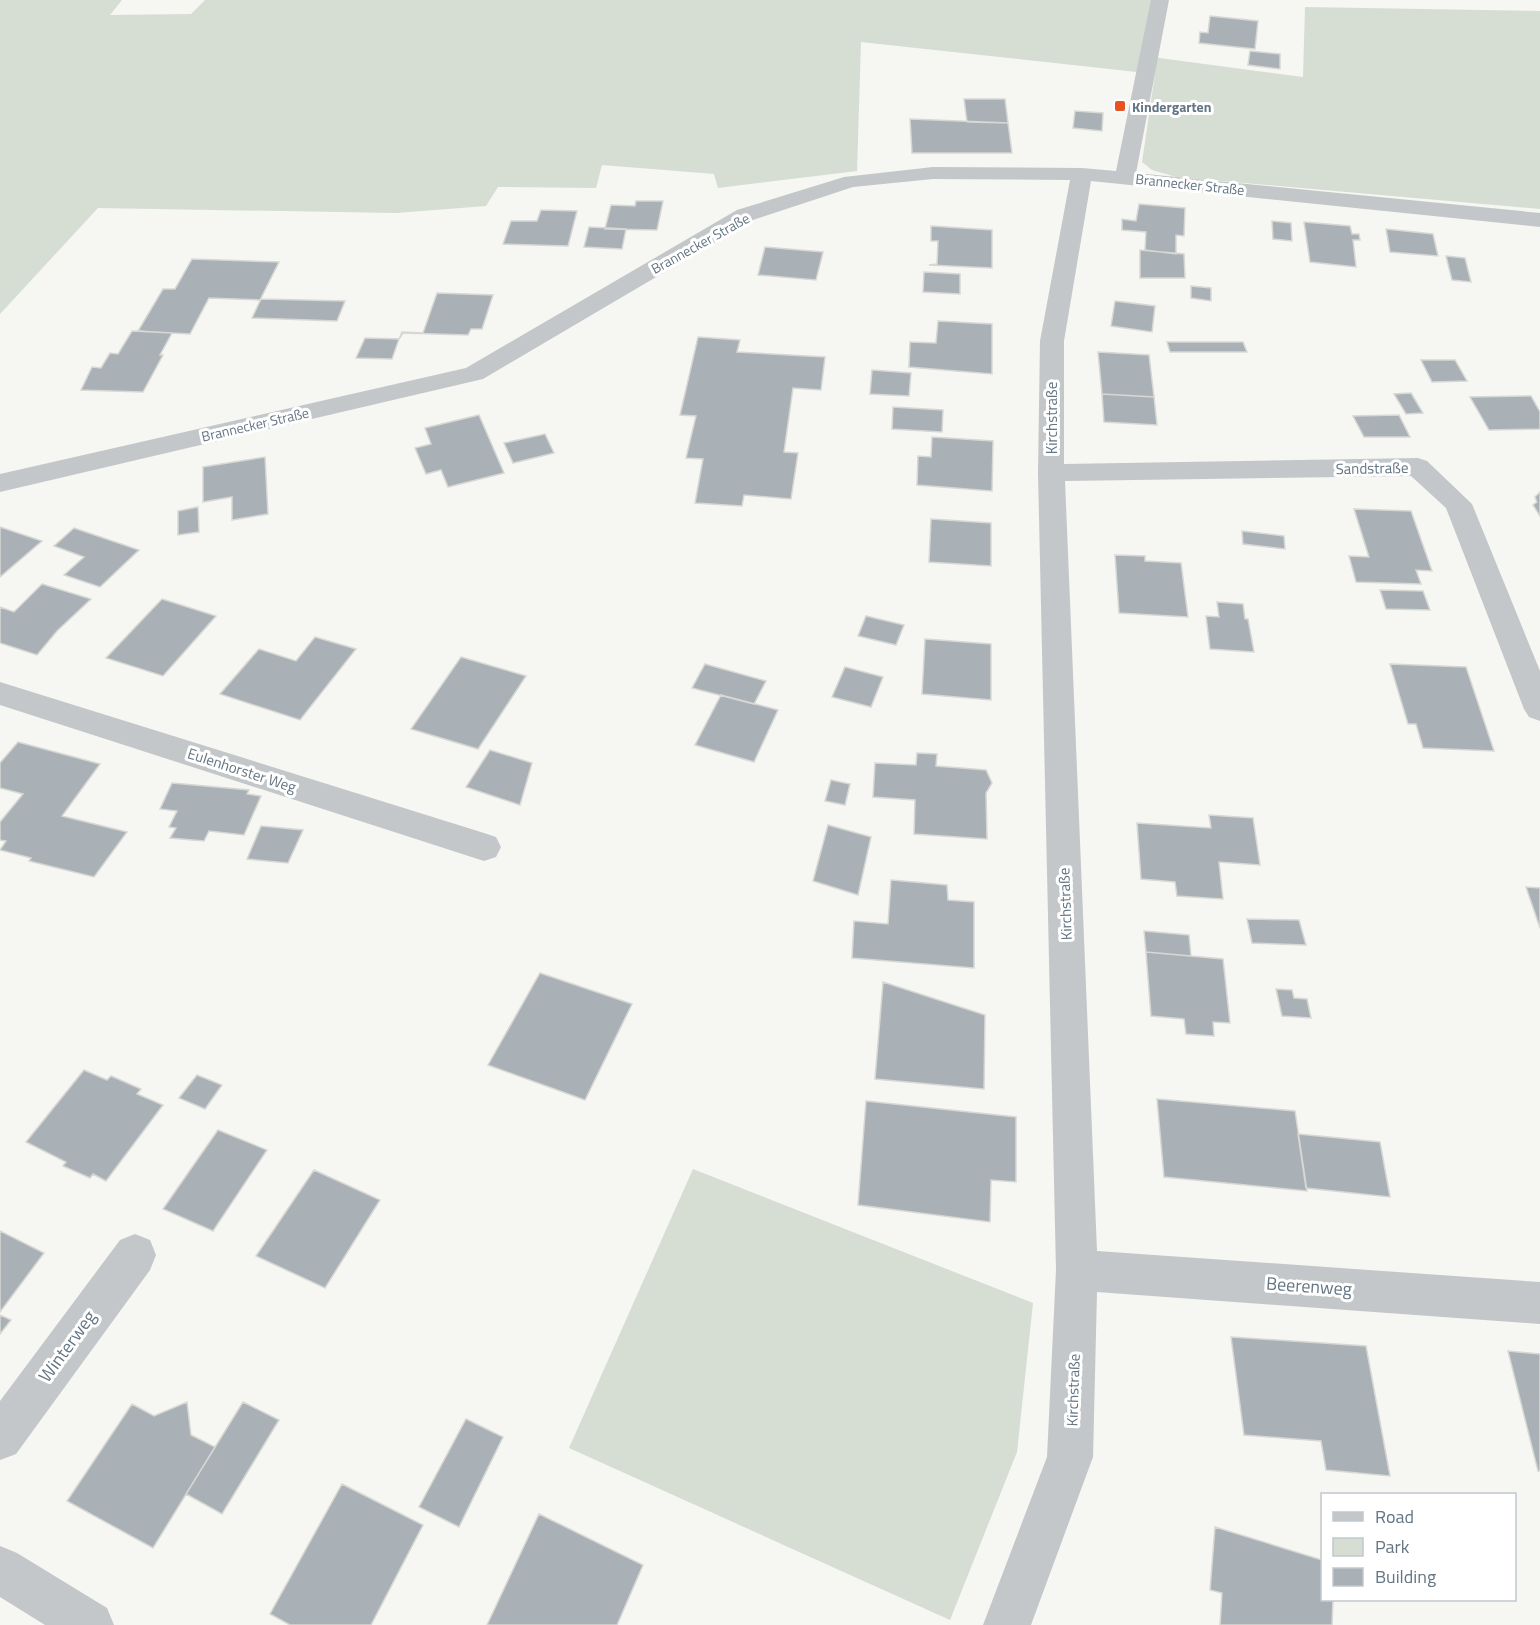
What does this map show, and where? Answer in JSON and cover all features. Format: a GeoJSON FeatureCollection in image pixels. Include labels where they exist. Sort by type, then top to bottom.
{"type":"FeatureCollection","features":[{"type":"Feature","properties":{"kind":"street"},"geometry":{"type":"LineString","coordinates":[[1125,177],[1160,0]]}},
{"type":"Feature","properties":{"kind":"street","name":"Brannecker Straße"},"geometry":{"type":"LineString","coordinates":[[0,483],[474,374],[746,215],[851,182],[933,173],[1082,174],[1540,220]]}},
{"type":"Feature","properties":{"kind":"street","name":"Kirchstraße"},"geometry":{"type":"LineString","coordinates":[[1007,1625],[1070,1457],[1077,1270],[1051,473],[1052,341],[1082,174]]}},
{"type":"Feature","properties":{"kind":"street","name":"Sandstraße"},"geometry":{"type":"LineString","coordinates":[[1051,473],[1418,467],[1458,504],[1540,709]]}},
{"type":"Feature","properties":{"kind":"street","name":"Eulenhorster Weg"},"geometry":{"type":"LineString","coordinates":[[0,693],[484,847]]}},
{"type":"Feature","properties":{"kind":"street","name":"Winterweg"},"geometry":{"type":"LineString","coordinates":[[0,1438],[135,1255]]}},
{"type":"Feature","properties":{"kind":"street","name":"Beerenweg"},"geometry":{"type":"LineString","coordinates":[[1077,1270],[1540,1303]]}},
{"type":"Feature","properties":{"kind":"street"},"geometry":{"type":"LineString","coordinates":[[0,1570],[67,1619]]}},
{"type":"Feature","properties":{"kind":"green space"},"geometry":{"type":"Polygon","coordinates":[[[0,0],[122,0],[110,15],[191,14],[205,0],[1164,0],[1152,57],[1303,77],[1305,7],[1540,11],[1540,209],[1176,177],[1152,170],[1142,162],[1155,74],[861,42],[857,171],[718,188],[714,174],[602,165],[596,188],[498,187],[486,206],[396,213],[98,208],[0,314],[0,0]]]}},
{"type":"Feature","properties":{"kind":"green space"},"geometry":{"type":"Polygon","coordinates":[[[693,1169],[1033,1303],[1017,1452],[950,1620],[569,1448],[693,1169]]]}},
{"type":"Feature","properties":{"kind":"building"},"geometry":{"type":"Polygon","coordinates":[[[1210,16],[1258,21],[1255,49],[1199,43],[1200,32],[1208,33],[1210,16]]]}},
{"type":"Feature","properties":{"kind":"building"},"geometry":{"type":"Polygon","coordinates":[[[1250,51],[1280,54],[1280,69],[1248,65],[1250,51]]]}},
{"type":"Feature","properties":{"kind":"building"},"geometry":{"type":"Polygon","coordinates":[[[964,99],[1005,99],[1008,123],[967,122],[964,99]]]}},
{"type":"Feature","properties":{"kind":"building"},"geometry":{"type":"Polygon","coordinates":[[[1075,111],[1103,113],[1102,131],[1073,128],[1075,111]]]}},
{"type":"Feature","properties":{"kind":"building"},"geometry":{"type":"Polygon","coordinates":[[[910,119],[1008,123],[1012,153],[912,153],[910,119]]]}},
{"type":"Feature","properties":{"kind":"building"},"geometry":{"type":"Polygon","coordinates":[[[636,201],[663,201],[657,230],[605,229],[611,205],[635,206],[636,201]]]}},
{"type":"Feature","properties":{"kind":"building"},"geometry":{"type":"Polygon","coordinates":[[[1139,204],[1185,208],[1184,236],[1176,235],[1176,254],[1145,250],[1146,232],[1122,230],[1122,219],[1136,221],[1139,204]]]}},
{"type":"Feature","properties":{"kind":"building"},"geometry":{"type":"Polygon","coordinates":[[[541,210],[577,211],[568,246],[503,244],[511,221],[537,221],[541,210]]]}},
{"type":"Feature","properties":{"kind":"building"},"geometry":{"type":"Polygon","coordinates":[[[1272,221],[1291,223],[1292,241],[1273,239],[1272,221]]]}},
{"type":"Feature","properties":{"kind":"building"},"geometry":{"type":"Polygon","coordinates":[[[1304,222],[1350,226],[1352,234],[1359,234],[1360,240],[1353,240],[1356,267],[1310,262],[1304,222]]]}},
{"type":"Feature","properties":{"kind":"building"},"geometry":{"type":"Polygon","coordinates":[[[931,226],[992,230],[992,268],[929,265],[937,264],[938,241],[931,241],[931,226]]]}},
{"type":"Feature","properties":{"kind":"building"},"geometry":{"type":"Polygon","coordinates":[[[589,227],[626,229],[622,249],[584,247],[589,227]]]}},
{"type":"Feature","properties":{"kind":"building"},"geometry":{"type":"Polygon","coordinates":[[[1386,229],[1433,234],[1438,256],[1390,252],[1386,229]]]}},
{"type":"Feature","properties":{"kind":"building"},"geometry":{"type":"Polygon","coordinates":[[[765,247],[823,252],[816,280],[758,275],[765,247]]]}},
{"type":"Feature","properties":{"kind":"building"},"geometry":{"type":"Polygon","coordinates":[[[1140,250],[1184,254],[1185,278],[1140,278],[1140,250]]]}},
{"type":"Feature","properties":{"kind":"building"},"geometry":{"type":"Polygon","coordinates":[[[1446,256],[1465,258],[1471,282],[1452,280],[1446,256]]]}},
{"type":"Feature","properties":{"kind":"building"},"geometry":{"type":"Polygon","coordinates":[[[192,259],[279,262],[260,300],[209,298],[190,334],[138,331],[163,289],[175,289],[192,259]]]}},
{"type":"Feature","properties":{"kind":"building"},"geometry":{"type":"Polygon","coordinates":[[[924,272],[960,274],[960,294],[923,292],[924,272]]]}},
{"type":"Feature","properties":{"kind":"building"},"geometry":{"type":"Polygon","coordinates":[[[1191,286],[1211,288],[1211,301],[1191,298],[1191,286]]]}},
{"type":"Feature","properties":{"kind":"building"},"geometry":{"type":"Polygon","coordinates":[[[437,293],[493,295],[482,329],[471,329],[468,335],[403,333],[399,339],[402,332],[423,333],[437,293]]]}},
{"type":"Feature","properties":{"kind":"building"},"geometry":{"type":"Polygon","coordinates":[[[261,299],[345,301],[337,321],[252,318],[261,299]]]}},
{"type":"Feature","properties":{"kind":"building"},"geometry":{"type":"Polygon","coordinates":[[[1115,301],[1155,306],[1152,332],[1111,326],[1115,301]]]}},
{"type":"Feature","properties":{"kind":"building"},"geometry":{"type":"Polygon","coordinates":[[[938,321],[992,324],[992,374],[909,367],[910,342],[936,343],[938,321]]]}},
{"type":"Feature","properties":{"kind":"building"},"geometry":{"type":"Polygon","coordinates":[[[132,331],[172,333],[143,392],[81,390],[92,367],[101,368],[110,353],[118,354],[132,331]]]}},
{"type":"Feature","properties":{"kind":"building"},"geometry":{"type":"Polygon","coordinates":[[[698,337],[740,340],[737,352],[825,357],[821,390],[793,388],[784,452],[798,453],[791,499],[744,495],[742,506],[695,503],[703,459],[686,458],[696,416],[680,415],[698,337]]]}},
{"type":"Feature","properties":{"kind":"building"},"geometry":{"type":"Polygon","coordinates":[[[365,338],[399,339],[392,359],[356,358],[365,338]]]}},
{"type":"Feature","properties":{"kind":"building"},"geometry":{"type":"Polygon","coordinates":[[[1167,342],[1243,342],[1247,352],[1170,352],[1167,342]]]}},
{"type":"Feature","properties":{"kind":"building"},"geometry":{"type":"Polygon","coordinates":[[[1098,352],[1149,355],[1154,397],[1102,394],[1098,352]]]}},
{"type":"Feature","properties":{"kind":"building"},"geometry":{"type":"Polygon","coordinates":[[[1421,360],[1455,360],[1467,381],[1432,382],[1421,360]]]}},
{"type":"Feature","properties":{"kind":"building"},"geometry":{"type":"Polygon","coordinates":[[[872,370],[911,373],[909,396],[870,394],[872,370]]]}},
{"type":"Feature","properties":{"kind":"building"},"geometry":{"type":"Polygon","coordinates":[[[1411,393],[1423,413],[1406,414],[1394,394],[1411,393]]]}},
{"type":"Feature","properties":{"kind":"building"},"geometry":{"type":"Polygon","coordinates":[[[1102,394],[1154,397],[1157,425],[1104,422],[1102,394]]]}},
{"type":"Feature","properties":{"kind":"building"},"geometry":{"type":"Polygon","coordinates":[[[1531,396],[1540,412],[1540,429],[1489,430],[1470,397],[1531,396]]]}},
{"type":"Feature","properties":{"kind":"building"},"geometry":{"type":"Polygon","coordinates":[[[893,407],[943,410],[942,432],[892,429],[893,407]]]}},
{"type":"Feature","properties":{"kind":"building"},"geometry":{"type":"Polygon","coordinates":[[[479,415],[504,473],[448,487],[441,470],[426,474],[415,448],[431,444],[425,428],[479,415]]]}},
{"type":"Feature","properties":{"kind":"building"},"geometry":{"type":"Polygon","coordinates":[[[1399,415],[1410,437],[1364,437],[1353,416],[1399,415]]]}},
{"type":"Feature","properties":{"kind":"building"},"geometry":{"type":"Polygon","coordinates":[[[545,434],[554,453],[513,463],[504,443],[545,434]]]}},
{"type":"Feature","properties":{"kind":"building"},"geometry":{"type":"Polygon","coordinates":[[[932,437],[993,441],[992,491],[917,485],[918,456],[931,457],[932,437]]]}},
{"type":"Feature","properties":{"kind":"building"},"geometry":{"type":"Polygon","coordinates":[[[265,457],[268,514],[232,520],[232,497],[203,502],[203,467],[265,457]]]}},
{"type":"Feature","properties":{"kind":"building"},"geometry":{"type":"Polygon","coordinates":[[[1540,492],[1540,516],[1533,505],[1537,502],[1535,497],[1540,492]]]}},
{"type":"Feature","properties":{"kind":"building"},"geometry":{"type":"Polygon","coordinates":[[[198,507],[199,532],[178,535],[178,511],[198,507]]]}},
{"type":"Feature","properties":{"kind":"building"},"geometry":{"type":"Polygon","coordinates":[[[1354,509],[1411,511],[1432,571],[1416,570],[1421,584],[1356,582],[1349,556],[1369,557],[1354,509]]]}},
{"type":"Feature","properties":{"kind":"building"},"geometry":{"type":"Polygon","coordinates":[[[931,519],[991,523],[991,566],[929,562],[931,519]]]}},
{"type":"Feature","properties":{"kind":"building"},"geometry":{"type":"Polygon","coordinates":[[[0,527],[42,541],[0,577],[0,527]]]}},
{"type":"Feature","properties":{"kind":"building"},"geometry":{"type":"Polygon","coordinates":[[[74,528],[139,550],[100,587],[64,575],[84,557],[54,546],[74,528]]]}},
{"type":"Feature","properties":{"kind":"building"},"geometry":{"type":"Polygon","coordinates":[[[1242,531],[1284,536],[1285,549],[1243,544],[1242,531]]]}},
{"type":"Feature","properties":{"kind":"building"},"geometry":{"type":"Polygon","coordinates":[[[1115,555],[1145,556],[1145,561],[1181,563],[1188,617],[1119,613],[1115,555]]]}},
{"type":"Feature","properties":{"kind":"building"},"geometry":{"type":"Polygon","coordinates":[[[42,584],[91,599],[57,631],[37,655],[0,643],[0,607],[14,612],[42,584]]]}},
{"type":"Feature","properties":{"kind":"building"},"geometry":{"type":"Polygon","coordinates":[[[1380,590],[1423,591],[1430,610],[1386,609],[1380,590]]]}},
{"type":"Feature","properties":{"kind":"building"},"geometry":{"type":"Polygon","coordinates":[[[162,599],[216,616],[163,676],[106,658],[162,599]]]}},
{"type":"Feature","properties":{"kind":"building"},"geometry":{"type":"Polygon","coordinates":[[[1217,602],[1243,604],[1254,652],[1210,649],[1206,616],[1219,617],[1217,602]]]}},
{"type":"Feature","properties":{"kind":"building"},"geometry":{"type":"Polygon","coordinates":[[[866,616],[904,625],[896,645],[858,636],[866,616]]]}},
{"type":"Feature","properties":{"kind":"building"},"geometry":{"type":"Polygon","coordinates":[[[315,637],[356,649],[300,720],[220,694],[259,649],[296,661],[315,637]]]}},
{"type":"Feature","properties":{"kind":"building"},"geometry":{"type":"Polygon","coordinates":[[[925,639],[991,644],[991,700],[922,694],[925,639]]]}},
{"type":"Feature","properties":{"kind":"building"},"geometry":{"type":"Polygon","coordinates":[[[461,657],[526,676],[478,749],[411,729],[461,657]]]}},
{"type":"Feature","properties":{"kind":"building"},"geometry":{"type":"Polygon","coordinates":[[[705,664],[766,681],[754,704],[692,688],[705,664]]]}},
{"type":"Feature","properties":{"kind":"building"},"geometry":{"type":"Polygon","coordinates":[[[1390,664],[1466,667],[1494,751],[1423,748],[1416,724],[1408,724],[1390,664]]]}},
{"type":"Feature","properties":{"kind":"building"},"geometry":{"type":"Polygon","coordinates":[[[845,667],[883,677],[871,707],[832,697],[845,667]]]}},
{"type":"Feature","properties":{"kind":"building"},"geometry":{"type":"Polygon","coordinates":[[[721,695],[778,710],[754,762],[695,745],[721,695]]]}},
{"type":"Feature","properties":{"kind":"building"},"geometry":{"type":"Polygon","coordinates":[[[18,742],[100,764],[62,816],[127,832],[94,877],[29,861],[31,858],[0,850],[6,841],[0,840],[0,822],[23,794],[0,788],[0,763],[18,742]]]}},
{"type":"Feature","properties":{"kind":"building"},"geometry":{"type":"Polygon","coordinates":[[[490,750],[532,763],[520,805],[466,787],[490,750]]]}},
{"type":"Feature","properties":{"kind":"building"},"geometry":{"type":"Polygon","coordinates":[[[917,753],[937,754],[936,766],[986,770],[992,783],[986,793],[987,839],[914,834],[915,800],[873,797],[875,763],[916,765],[917,753]]]}},
{"type":"Feature","properties":{"kind":"building"},"geometry":{"type":"Polygon","coordinates":[[[831,780],[850,784],[845,805],[825,801],[831,780]]]}},
{"type":"Feature","properties":{"kind":"building"},"geometry":{"type":"Polygon","coordinates":[[[172,783],[249,790],[247,794],[261,796],[244,835],[209,831],[204,841],[170,838],[176,828],[169,827],[177,811],[160,809],[172,783]]]}},
{"type":"Feature","properties":{"kind":"building"},"geometry":{"type":"Polygon","coordinates":[[[1209,815],[1253,818],[1260,865],[1219,862],[1223,899],[1177,896],[1175,882],[1141,879],[1137,823],[1211,828],[1209,815]]]}},
{"type":"Feature","properties":{"kind":"building"},"geometry":{"type":"Polygon","coordinates":[[[828,825],[871,837],[858,895],[813,881],[828,825]]]}},
{"type":"Feature","properties":{"kind":"building"},"geometry":{"type":"Polygon","coordinates":[[[261,826],[303,830],[288,863],[247,859],[261,826]]]}},
{"type":"Feature","properties":{"kind":"building"},"geometry":{"type":"Polygon","coordinates":[[[891,880],[947,885],[948,900],[974,902],[974,968],[852,958],[854,921],[888,924],[891,880]]]}},
{"type":"Feature","properties":{"kind":"building"},"geometry":{"type":"Polygon","coordinates":[[[1526,887],[1540,888],[1540,928],[1526,887]]]}},
{"type":"Feature","properties":{"kind":"building"},"geometry":{"type":"Polygon","coordinates":[[[1247,919],[1299,920],[1306,945],[1252,943],[1247,919]]]}},
{"type":"Feature","properties":{"kind":"building"},"geometry":{"type":"Polygon","coordinates":[[[1144,931],[1189,935],[1191,956],[1146,952],[1144,931]]]}},
{"type":"Feature","properties":{"kind":"building"},"geometry":{"type":"Polygon","coordinates":[[[1146,952],[1223,959],[1230,1023],[1213,1022],[1214,1036],[1186,1034],[1184,1019],[1151,1016],[1146,952]]]}},
{"type":"Feature","properties":{"kind":"building"},"geometry":{"type":"Polygon","coordinates":[[[540,973],[632,1004],[585,1100],[488,1065],[540,973]]]}},
{"type":"Feature","properties":{"kind":"building"},"geometry":{"type":"Polygon","coordinates":[[[883,982],[985,1015],[984,1089],[875,1079],[883,982]]]}},
{"type":"Feature","properties":{"kind":"building"},"geometry":{"type":"Polygon","coordinates":[[[1276,989],[1292,990],[1294,998],[1307,999],[1311,1018],[1282,1016],[1276,989]]]}},
{"type":"Feature","properties":{"kind":"building"},"geometry":{"type":"Polygon","coordinates":[[[84,1070],[107,1080],[111,1076],[141,1089],[137,1094],[163,1105],[106,1181],[93,1174],[90,1178],[63,1166],[66,1162],[26,1142],[84,1070]]]}},
{"type":"Feature","properties":{"kind":"building"},"geometry":{"type":"Polygon","coordinates":[[[197,1075],[222,1085],[205,1109],[179,1098],[197,1075]]]}},
{"type":"Feature","properties":{"kind":"building"},"geometry":{"type":"Polygon","coordinates":[[[1157,1099],[1295,1111],[1307,1191],[1164,1177],[1157,1099]]]}},
{"type":"Feature","properties":{"kind":"building"},"geometry":{"type":"Polygon","coordinates":[[[866,1101],[1016,1117],[1016,1182],[991,1180],[990,1222],[858,1205],[866,1101]]]}},
{"type":"Feature","properties":{"kind":"building"},"geometry":{"type":"Polygon","coordinates":[[[218,1130],[267,1150],[213,1231],[163,1209],[218,1130]]]}},
{"type":"Feature","properties":{"kind":"building"},"geometry":{"type":"Polygon","coordinates":[[[1298,1134],[1380,1142],[1390,1197],[1306,1188],[1298,1134]]]}},
{"type":"Feature","properties":{"kind":"building"},"geometry":{"type":"Polygon","coordinates":[[[314,1170],[380,1200],[325,1288],[256,1256],[314,1170]]]}},
{"type":"Feature","properties":{"kind":"building"},"geometry":{"type":"Polygon","coordinates":[[[0,1231],[44,1253],[0,1312],[0,1231]]]}},
{"type":"Feature","properties":{"kind":"building"},"geometry":{"type":"Polygon","coordinates":[[[0,1315],[11,1320],[0,1334],[0,1315]]]}},
{"type":"Feature","properties":{"kind":"building"},"geometry":{"type":"Polygon","coordinates":[[[1231,1337],[1366,1346],[1390,1476],[1326,1470],[1321,1441],[1244,1435],[1231,1337]]]}},
{"type":"Feature","properties":{"kind":"building"},"geometry":{"type":"Polygon","coordinates":[[[1508,1351],[1540,1354],[1540,1471],[1538,1471],[1508,1351]]]}},
{"type":"Feature","properties":{"kind":"building"},"geometry":{"type":"Polygon","coordinates":[[[187,1402],[191,1435],[215,1447],[153,1548],[67,1501],[132,1404],[154,1416],[187,1402]]]}},
{"type":"Feature","properties":{"kind":"building"},"geometry":{"type":"Polygon","coordinates":[[[243,1402],[279,1420],[222,1514],[186,1494],[243,1402]]]}},
{"type":"Feature","properties":{"kind":"building"},"geometry":{"type":"Polygon","coordinates":[[[466,1419],[503,1437],[459,1527],[419,1507],[466,1419]]]}},
{"type":"Feature","properties":{"kind":"building"},"geometry":{"type":"Polygon","coordinates":[[[342,1484],[423,1525],[371,1625],[290,1625],[270,1614],[342,1484]]]}},
{"type":"Feature","properties":{"kind":"building"},"geometry":{"type":"Polygon","coordinates":[[[539,1514],[643,1565],[617,1625],[487,1625],[539,1514]]]}},
{"type":"Feature","properties":{"kind":"building"},"geometry":{"type":"Polygon","coordinates":[[[1215,1527],[1321,1560],[1321,1601],[1333,1601],[1332,1625],[1220,1625],[1222,1593],[1210,1590],[1215,1527]]]}},
{"type":"Feature","properties":{"kind":"place","name":"Kindergarten"},"geometry":{"type":"Point","coordinates":[1120,106]}}]}
